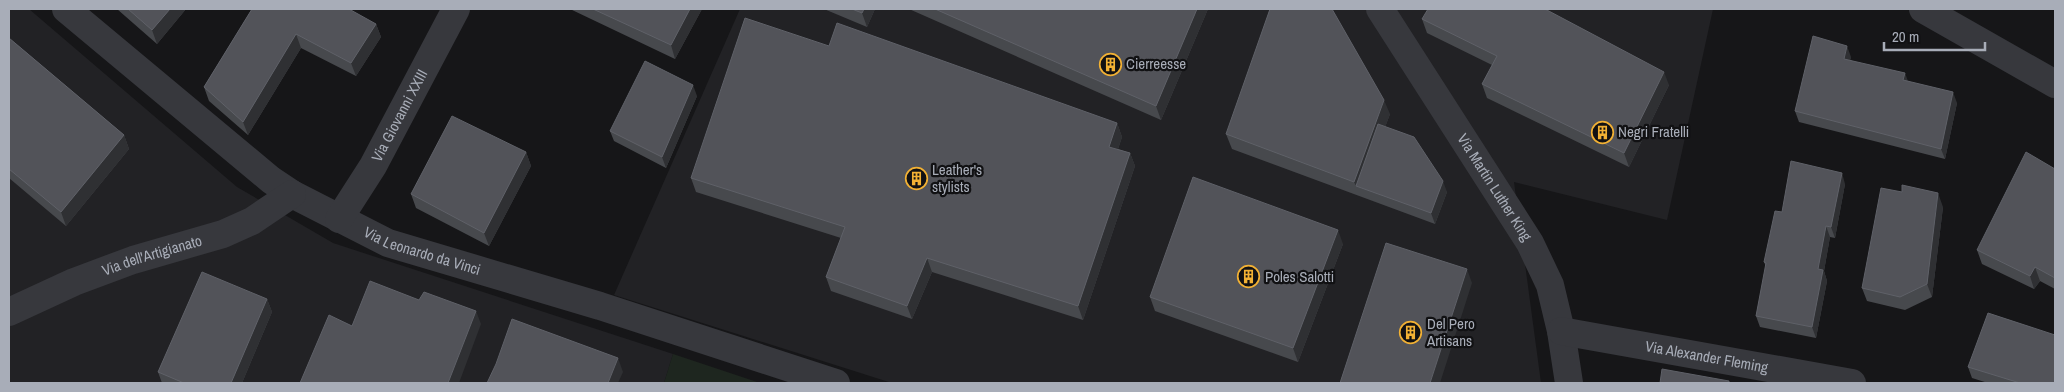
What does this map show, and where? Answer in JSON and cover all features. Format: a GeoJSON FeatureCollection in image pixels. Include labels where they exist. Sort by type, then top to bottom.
{"type":"FeatureCollection","features":[{"type":"Feature","properties":{"kind":"street","name":"Via Leonardo da Vinci"},"geometry":{"type":"LineString","coordinates":[[66,9],[264,174],[292,194],[388,243],[600,306],[836,383]]}},
{"type":"Feature","properties":{"kind":"street","name":"Via Giovanni XXIII"},"geometry":{"type":"LineString","coordinates":[[339,218],[377,158],[456,9]]}},
{"type":"Feature","properties":{"kind":"street","name":"Via Martin Luther King"},"geometry":{"type":"LineString","coordinates":[[1380,9],[1530,243],[1550,285],[1561,331],[1569,383]]}},
{"type":"Feature","properties":{"kind":"street"},"geometry":{"type":"LineString","coordinates":[[1923,9],[2055,84]]}},
{"type":"Feature","properties":{"kind":"street","name":"Via dell'Artigianato"},"geometry":{"type":"LineString","coordinates":[[9,312],[74,282],[133,260],[223,234],[252,221],[292,194]]}},
{"type":"Feature","properties":{"kind":"street","name":"Via Alexander Fleming"},"geometry":{"type":"LineString","coordinates":[[1561,331],[1852,383]]}},
{"type":"Feature","properties":{"kind":"shaded area"},"geometry":{"type":"Polygon","coordinates":[[[9,9],[29,9],[237,187],[333,243],[673,354],[664,383],[9,383],[9,9]]]}},
{"type":"Feature","properties":{"kind":"shaded area"},"geometry":{"type":"Polygon","coordinates":[[[740,9],[1713,9],[1667,220],[1514,182],[1541,383],[892,383],[614,295],[740,9]]]}},
{"type":"Feature","properties":{"kind":"shaded area"},"geometry":{"type":"Polygon","coordinates":[[[673,354],[760,383],[664,383],[673,354]]]}},
{"type":"Feature","properties":{"kind":"building"},"geometry":{"type":"Polygon","coordinates":[[[128,9],[170,9],[152,30],[128,9]]]}},
{"type":"Feature","properties":{"kind":"building"},"geometry":{"type":"Polygon","coordinates":[[[252,9],[349,9],[376,24],[351,63],[296,34],[243,122],[204,87],[252,9]]]}},
{"type":"Feature","properties":{"kind":"building"},"geometry":{"type":"Polygon","coordinates":[[[593,9],[690,9],[671,45],[593,9]]]}},
{"type":"Feature","properties":{"kind":"building"},"geometry":{"type":"Polygon","coordinates":[[[852,9],[864,9],[862,13],[852,9]]]}},
{"type":"Feature","properties":{"kind":"building","name":"Cierreesse"},"geometry":{"type":"Polygon","coordinates":[[[935,9],[1197,9],[1156,106],[935,9]]]}},
{"type":"Feature","properties":{"kind":"building"},"geometry":{"type":"Polygon","coordinates":[[[1270,9],[1332,9],[1384,100],[1354,182],[1226,134],[1270,9]]]}},
{"type":"Feature","properties":{"kind":"building"},"geometry":{"type":"Polygon","coordinates":[[[1428,9],[1545,9],[1664,72],[1624,153],[1482,84],[1497,56],[1422,19],[1428,9]]]}},
{"type":"Feature","properties":{"kind":"building","name":"Leather's stylists"},"geometry":{"type":"Polygon","coordinates":[[[745,18],[829,46],[837,23],[1117,123],[1109,147],[1130,153],[1078,306],[927,258],[907,306],[826,277],[845,227],[691,178],[745,18]]]}},
{"type":"Feature","properties":{"kind":"building"},"geometry":{"type":"Polygon","coordinates":[[[1813,36],[1847,46],[1844,59],[1905,73],[1903,80],[1953,92],[1941,149],[1795,111],[1813,36]]]}},
{"type":"Feature","properties":{"kind":"building"},"geometry":{"type":"Polygon","coordinates":[[[9,38],[124,135],[61,212],[9,169],[9,38]]]}},
{"type":"Feature","properties":{"kind":"building"},"geometry":{"type":"Polygon","coordinates":[[[645,61],[693,85],[662,157],[610,131],[645,61]]]}},
{"type":"Feature","properties":{"kind":"building"},"geometry":{"type":"Polygon","coordinates":[[[452,116],[526,152],[484,233],[411,194],[452,116]]]}},
{"type":"Feature","properties":{"kind":"building"},"geometry":{"type":"Polygon","coordinates":[[[1378,124],[1414,137],[1443,181],[1431,213],[1356,186],[1378,124]]]}},
{"type":"Feature","properties":{"kind":"building"},"geometry":{"type":"Polygon","coordinates":[[[2026,152],[2055,169],[2055,278],[2035,267],[2030,276],[1977,250],[2026,152]]]}},
{"type":"Feature","properties":{"kind":"building"},"geometry":{"type":"Polygon","coordinates":[[[1791,161],[1842,173],[1831,227],[1826,226],[1818,269],[1823,270],[1812,327],[1756,316],[1766,263],[1764,262],[1775,211],[1782,212],[1791,161]]]}},
{"type":"Feature","properties":{"kind":"building","name":"Poles Salotti"},"geometry":{"type":"Polygon","coordinates":[[[1193,177],[1338,230],[1293,348],[1150,297],[1193,177]]]}},
{"type":"Feature","properties":{"kind":"building"},"geometry":{"type":"Polygon","coordinates":[[[1902,185],[1938,193],[1927,284],[1900,297],[1862,288],[1881,188],[1902,192],[1902,185]]]}},
{"type":"Feature","properties":{"kind":"building","name":"Del Pero Artisans"},"geometry":{"type":"Polygon","coordinates":[[[1386,243],[1467,269],[1430,383],[1340,383],[1386,243]]]}},
{"type":"Feature","properties":{"kind":"building"},"geometry":{"type":"Polygon","coordinates":[[[202,272],[267,299],[231,383],[184,383],[158,372],[202,272]]]}},
{"type":"Feature","properties":{"kind":"building"},"geometry":{"type":"Polygon","coordinates":[[[370,281],[419,300],[424,292],[476,311],[448,383],[300,383],[329,315],[352,326],[370,281]]]}},
{"type":"Feature","properties":{"kind":"building"},"geometry":{"type":"Polygon","coordinates":[[[1988,313],[2055,335],[2055,383],[2020,383],[1968,367],[1988,313]]]}},
{"type":"Feature","properties":{"kind":"building"},"geometry":{"type":"Polygon","coordinates":[[[512,319],[618,358],[608,383],[487,383],[512,319]]]}},
{"type":"Feature","properties":{"kind":"building"},"geometry":{"type":"Polygon","coordinates":[[[1662,369],[1729,381],[1729,383],[1660,383],[1662,369]]]}},
{"type":"Feature","properties":{"kind":"place","name":"Cierreesse"},"geometry":{"type":"Point","coordinates":[1110,64]}},
{"type":"Feature","properties":{"kind":"place","name":"Negri Fratelli"},"geometry":{"type":"Point","coordinates":[1602,132]}},
{"type":"Feature","properties":{"kind":"place","name":"Leather's stylists"},"geometry":{"type":"Point","coordinates":[916,179]}},
{"type":"Feature","properties":{"kind":"place","name":"Poles Salotti"},"geometry":{"type":"Point","coordinates":[1249,277]}},
{"type":"Feature","properties":{"kind":"place","name":"Del Pero Artisans"},"geometry":{"type":"Point","coordinates":[1411,333]}}]}
